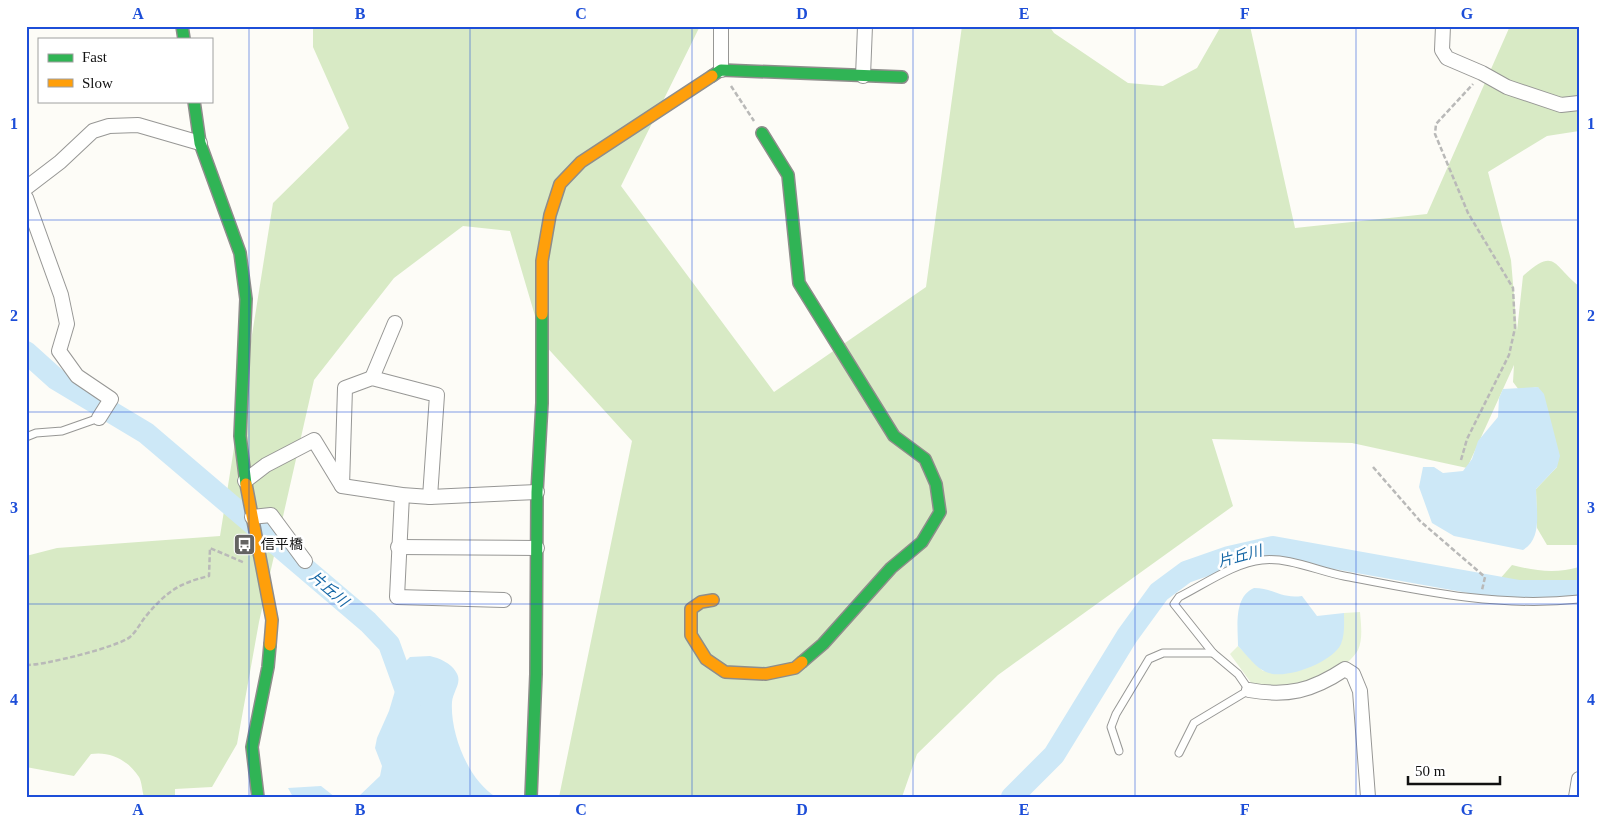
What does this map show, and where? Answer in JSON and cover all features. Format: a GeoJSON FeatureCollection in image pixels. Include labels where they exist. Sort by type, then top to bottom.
{"type":"FeatureCollection","features":[{"type":"Feature","properties":{"kind":"street"},"geometry":{"type":"LineString","coordinates":[[721,26],[721,70]]}},
{"type":"Feature","properties":{"kind":"street"},"geometry":{"type":"LineString","coordinates":[[864,76],[865,26]]}},
{"type":"Feature","properties":{"kind":"street"},"geometry":{"type":"LineString","coordinates":[[1443,26],[1442,50],[1448,58],[1482,73],[1507,87],[1561,104],[1579,103]]}},
{"type":"Feature","properties":{"kind":"street"},"geometry":{"type":"LineString","coordinates":[[531,797],[536,674],[537,492],[542,403],[542,260],[550,215],[560,184],[581,162],[721,70],[902,77]]}},
{"type":"Feature","properties":{"kind":"street"},"geometry":{"type":"LineString","coordinates":[[194,102],[200,142],[240,253],[246,299],[240,436],[252,517],[272,620],[268,667],[252,747],[258,797]]}},
{"type":"Feature","properties":{"kind":"street"},"geometry":{"type":"LineString","coordinates":[[26,188],[93,131],[109,126],[138,125],[200,142]]}},
{"type":"Feature","properties":{"kind":"street"},"geometry":{"type":"LineString","coordinates":[[713,600],[702,602],[691,610],[691,635],[706,659],[724,672],[737,674],[766,674],[795,668],[823,644],[892,568],[922,542],[940,512],[936,484],[925,459],[894,436],[799,283],[788,175],[782,162],[762,133]]}},
{"type":"Feature","properties":{"kind":"street"},"geometry":{"type":"LineString","coordinates":[[26,198],[61,295],[68,324],[59,351],[77,376],[111,399],[99,418]]}},
{"type":"Feature","properties":{"kind":"street"},"geometry":{"type":"LineString","coordinates":[[372,378],[394,323]]}},
{"type":"Feature","properties":{"kind":"street"},"geometry":{"type":"LineString","coordinates":[[342,486],[345,388],[372,378],[437,395],[430,497]]}},
{"type":"Feature","properties":{"kind":"street"},"geometry":{"type":"LineString","coordinates":[[246,481],[266,464],[314,440],[342,486]]}},
{"type":"Feature","properties":{"kind":"street"},"geometry":{"type":"LineString","coordinates":[[342,486],[430,497],[537,492]]}},
{"type":"Feature","properties":{"kind":"street"},"geometry":{"type":"LineString","coordinates":[[402,495],[397,597],[504,600]]}},
{"type":"Feature","properties":{"kind":"street"},"geometry":{"type":"LineString","coordinates":[[252,517],[271,515],[305,561]]}},
{"type":"Feature","properties":{"kind":"street"},"geometry":{"type":"LineString","coordinates":[[398,547],[537,548]]}},
{"type":"Feature","properties":{"kind":"street"},"geometry":{"type":"LineString","coordinates":[[1249,690],[1274,694],[1295,691],[1312,688],[1344,669],[1353,674],[1360,690],[1368,797]]}},
{"type":"Feature","properties":{"kind":"street"},"geometry":{"type":"LineString","coordinates":[[1576,797],[1579,779]]}},
{"type":"Feature","properties":{"kind":"lane"},"geometry":{"type":"LineString","coordinates":[[26,437],[62,431],[99,418]]}},
{"type":"Feature","properties":{"kind":"lane"},"geometry":{"type":"LineString","coordinates":[[1180,753],[1194,723],[1249,690],[1238,674],[1213,653],[1174,604],[1179,597],[1246,563],[1263,560],[1290,562],[1318,571],[1414,589],[1480,598],[1544,603],[1579,599]]}},
{"type":"Feature","properties":{"kind":"lane"},"geometry":{"type":"LineString","coordinates":[[1119,751],[1111,728],[1116,714],[1149,659],[1163,653],[1213,653]]}},
{"type":"Feature","properties":{"kind":"path"},"geometry":{"type":"LineString","coordinates":[[721,70],[762,133]]}},
{"type":"Feature","properties":{"kind":"path"},"geometry":{"type":"LineString","coordinates":[[1461,460],[1467,439],[1509,356],[1515,328],[1513,288],[1468,213],[1435,134],[1436,124],[1482,73]]}},
{"type":"Feature","properties":{"kind":"path"},"geometry":{"type":"LineString","coordinates":[[1373,467],[1420,522],[1485,577],[1482,592]]}},
{"type":"Feature","properties":{"kind":"path"},"geometry":{"type":"LineString","coordinates":[[26,665],[83,655],[110,647],[130,638],[171,589],[186,581],[209,576],[210,548],[264,572]]}},
{"type":"Feature","properties":{"kind":"green space"},"geometry":{"type":"Polygon","coordinates":[[[313,26],[700,26],[621,186],[774,392],[926,287],[962,26],[1049,26],[1054,33],[1128,83],[1163,86],[1197,68],[1221,26],[1250,26],[1295,228],[1427,214],[1510,26],[1579,26],[1579,131],[1547,136],[1488,172],[1511,260],[1517,331],[1523,276],[1534,267],[1542,262],[1554,262],[1579,286],[1579,545],[1547,545],[1537,528],[1536,489],[1557,467],[1538,387],[1519,390],[1513,382],[1514,365],[1467,468],[1352,443],[1212,439],[1233,506],[998,675],[917,754],[902,797],[559,797],[632,441],[543,343],[510,231],[463,226],[394,278],[314,380],[259,622],[237,744],[212,787],[175,789],[175,797],[144,797],[140,779],[130,766],[112,755],[98,753],[91,754],[74,776],[26,767],[26,556],[57,548],[220,536],[273,203],[349,128],[313,47],[313,26]]]}},
{"type":"Feature","properties":{"kind":"green space"},"geometry":{"type":"Polygon","coordinates":[[[1512,565],[1546,571],[1579,567],[1579,582],[1499,580],[1512,565]]]}},
{"type":"Feature","properties":{"kind":"green space"},"geometry":{"type":"Polygon","coordinates":[[[1360,612],[1361,641],[1354,656],[1338,670],[1298,690],[1285,691],[1252,684],[1230,654],[1238,646],[1263,671],[1341,643],[1344,613],[1360,612]]]}},
{"type":"Feature","properties":{"kind":"water"},"geometry":{"type":"Polygon","coordinates":[[[1538,387],[1544,394],[1560,456],[1557,467],[1536,489],[1536,531],[1529,545],[1523,550],[1454,536],[1432,523],[1419,487],[1423,467],[1434,467],[1443,473],[1463,471],[1472,459],[1478,441],[1498,417],[1499,398],[1503,389],[1538,387]]]}},
{"type":"Feature","properties":{"kind":"water"},"geometry":{"type":"Polygon","coordinates":[[[1254,588],[1261,588],[1294,597],[1302,596],[1317,616],[1344,613],[1344,632],[1341,644],[1329,657],[1296,672],[1274,674],[1262,670],[1238,646],[1238,614],[1240,606],[1247,592],[1254,588]]]}},
{"type":"Feature","properties":{"kind":"water"},"geometry":{"type":"Polygon","coordinates":[[[430,656],[448,664],[458,676],[458,683],[452,702],[452,714],[458,741],[469,768],[486,789],[496,797],[358,797],[380,776],[382,766],[375,748],[377,738],[389,711],[403,664],[410,657],[430,656]]]}},
{"type":"Feature","properties":{"kind":"water"},"geometry":{"type":"Polygon","coordinates":[[[321,786],[335,797],[293,797],[288,788],[321,786]]]}},
{"type":"Feature","properties":{"kind":"waterway","name":"片丘川"},"geometry":{"type":"LineString","coordinates":[[26,352],[56,379],[146,433],[368,622],[389,644],[410,702]]}},
{"type":"Feature","properties":{"kind":"waterway","name":"片丘川"},"geometry":{"type":"LineString","coordinates":[[1012,797],[1054,755],[1127,636],[1159,592],[1186,572],[1229,557],[1273,547],[1519,591],[1579,591]]}},
{"type":"Feature","properties":{"kind":"traffic: fast"},"geometry":{"type":"LineString","coordinates":[[182,26],[184,38]]}},
{"type":"Feature","properties":{"kind":"traffic: fast"},"geometry":{"type":"LineString","coordinates":[[712,76],[721,70],[902,77]]}},
{"type":"Feature","properties":{"kind":"traffic: fast"},"geometry":{"type":"LineString","coordinates":[[194,102],[200,143],[240,253],[246,299],[240,436],[246,484]]}},
{"type":"Feature","properties":{"kind":"traffic: fast"},"geometry":{"type":"LineString","coordinates":[[762,133],[788,175],[799,283],[894,436],[925,459],[936,484],[940,512],[922,542],[891,568],[823,644],[802,662]]}},
{"type":"Feature","properties":{"kind":"traffic: fast"},"geometry":{"type":"LineString","coordinates":[[531,797],[536,674],[537,492],[542,403],[542,314]]}},
{"type":"Feature","properties":{"kind":"traffic: fast"},"geometry":{"type":"LineString","coordinates":[[258,797],[252,747],[268,667],[270,645]]}},
{"type":"Feature","properties":{"kind":"traffic: slow"},"geometry":{"type":"LineString","coordinates":[[542,314],[542,261],[550,215],[560,184],[581,162],[712,76]]}},
{"type":"Feature","properties":{"kind":"traffic: slow"},"geometry":{"type":"LineString","coordinates":[[246,484],[272,620],[270,645]]}},
{"type":"Feature","properties":{"kind":"traffic: slow"},"geometry":{"type":"LineString","coordinates":[[713,600],[701,602],[691,609],[691,635],[706,659],[725,672],[766,674],[795,668],[802,662]]}},
{"type":"Feature","properties":{"kind":"place","name":"信平橋"},"geometry":{"type":"Point","coordinates":[245,544]}}]}
